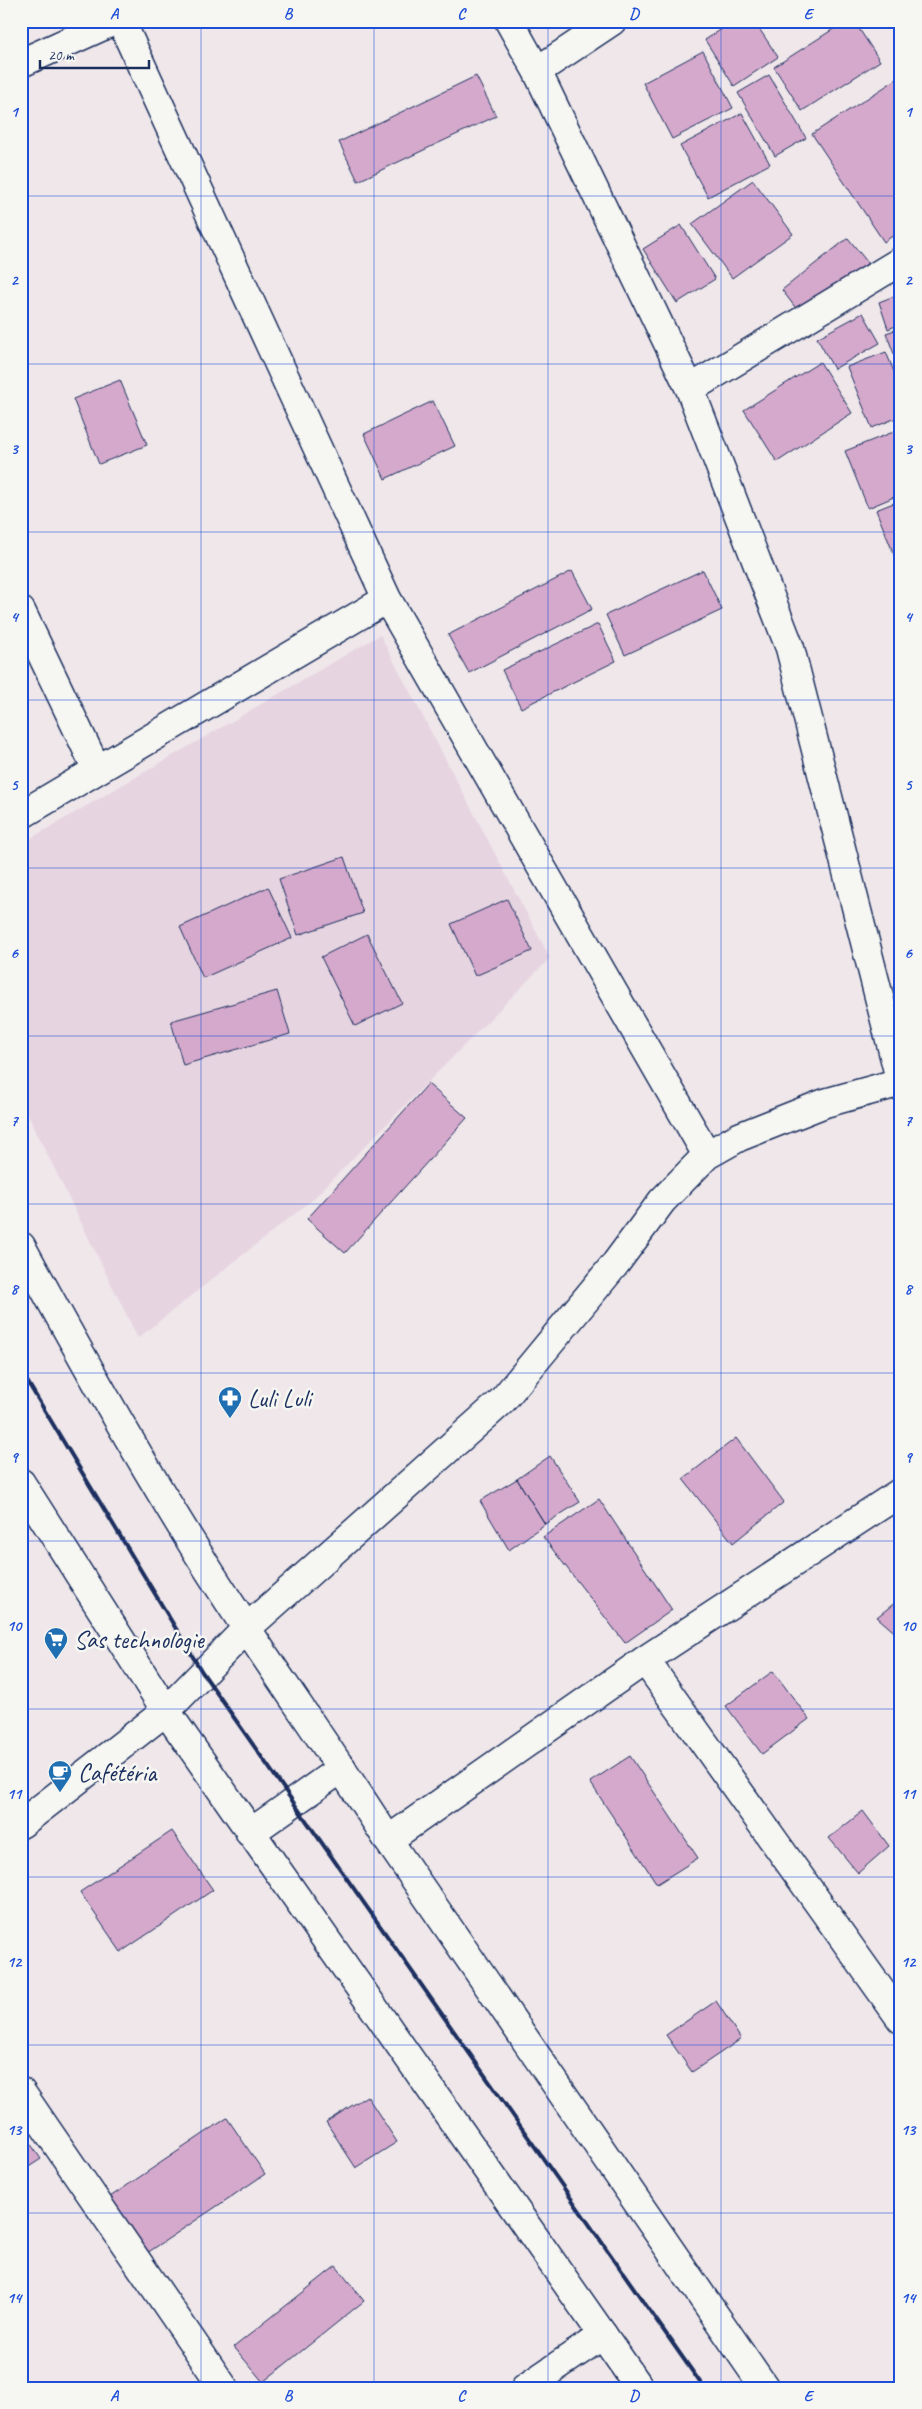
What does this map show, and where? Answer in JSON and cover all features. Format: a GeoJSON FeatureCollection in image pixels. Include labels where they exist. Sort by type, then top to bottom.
{"type":"FeatureCollection","features":[{"type":"Feature","properties":{"kind":"street"},"geometry":{"type":"LineString","coordinates":[[21,63],[114,21]]}},
{"type":"Feature","properties":{"kind":"street"},"geometry":{"type":"LineString","coordinates":[[121,21],[387,599],[707,1155]]}},
{"type":"Feature","properties":{"kind":"street"},"geometry":{"type":"LineString","coordinates":[[21,1824],[166,1711],[248,1627],[502,1401],[616,1263],[662,1201],[707,1155],[738,1137],[825,1103],[901,1082],[790,648],[690,389],[537,71],[509,21]]}},
{"type":"Feature","properties":{"kind":"street"},"geometry":{"type":"LineString","coordinates":[[537,71],[612,21]]}},
{"type":"Feature","properties":{"kind":"street"},"geometry":{"type":"LineString","coordinates":[[690,389],[901,261]]}},
{"type":"Feature","properties":{"kind":"street"},"geometry":{"type":"LineString","coordinates":[[21,815],[387,599]]}},
{"type":"Feature","properties":{"kind":"street"},"geometry":{"type":"LineString","coordinates":[[21,611],[97,770]]}},
{"type":"Feature","properties":{"kind":"street"},"geometry":{"type":"LineString","coordinates":[[21,1246],[121,1428],[197,1552],[388,1840],[765,2388]]}},
{"type":"Feature","properties":{"kind":"street"},"geometry":{"type":"LineString","coordinates":[[21,1483],[166,1711],[640,2388]]}},
{"type":"Feature","properties":{"kind":"street"},"geometry":{"type":"LineString","coordinates":[[388,1840],[645,1660],[901,1492]]}},
{"type":"Feature","properties":{"kind":"street"},"geometry":{"type":"LineString","coordinates":[[645,1660],[901,2019]]}},
{"type":"Feature","properties":{"kind":"street"},"geometry":{"type":"LineString","coordinates":[[250,1833],[342,1768]]}},
{"type":"Feature","properties":{"kind":"street"},"geometry":{"type":"LineString","coordinates":[[21,2092],[224,2388]]}},
{"type":"Feature","properties":{"kind":"street"},"geometry":{"type":"LineString","coordinates":[[525,2388],[603,2335]]}},
{"type":"Feature","properties":{"kind":"shaded area"},"geometry":{"type":"Polygon","coordinates":[[[380,635],[550,958],[312,1200],[138,1338],[21,1101],[21,844],[380,635]]]}},
{"type":"Feature","properties":{"kind":"building"},"geometry":{"type":"Polygon","coordinates":[[[734,21],[754,21],[778,57],[734,86],[705,40],[734,21]]]}},
{"type":"Feature","properties":{"kind":"building"},"geometry":{"type":"Polygon","coordinates":[[[846,21],[854,21],[880,61],[802,111],[774,67],[846,21]]]}},
{"type":"Feature","properties":{"kind":"building"},"geometry":{"type":"Polygon","coordinates":[[[703,51],[733,108],[672,139],[643,83],[703,51]]]}},
{"type":"Feature","properties":{"kind":"building"},"geometry":{"type":"Polygon","coordinates":[[[769,75],[806,138],[775,156],[738,93],[769,75]]]}},
{"type":"Feature","properties":{"kind":"building"},"geometry":{"type":"Polygon","coordinates":[[[476,76],[496,116],[358,181],[339,142],[476,76]]]}},
{"type":"Feature","properties":{"kind":"building"},"geometry":{"type":"Polygon","coordinates":[[[897,79],[901,84],[901,230],[884,242],[812,134],[897,79]]]}},
{"type":"Feature","properties":{"kind":"building"},"geometry":{"type":"Polygon","coordinates":[[[742,113],[770,164],[708,197],[680,146],[742,113]]]}},
{"type":"Feature","properties":{"kind":"building"},"geometry":{"type":"Polygon","coordinates":[[[753,180],[793,234],[732,278],[692,224],[753,180]]]}},
{"type":"Feature","properties":{"kind":"building"},"geometry":{"type":"Polygon","coordinates":[[[681,225],[715,279],[677,303],[643,249],[681,225]]]}},
{"type":"Feature","properties":{"kind":"building"},"geometry":{"type":"Polygon","coordinates":[[[848,238],[868,263],[801,315],[782,290],[848,238]]]}},
{"type":"Feature","properties":{"kind":"building"},"geometry":{"type":"Polygon","coordinates":[[[897,295],[901,304],[901,324],[888,329],[879,302],[897,295]]]}},
{"type":"Feature","properties":{"kind":"building"},"geometry":{"type":"Polygon","coordinates":[[[863,313],[880,343],[834,369],[817,338],[863,313]]]}},
{"type":"Feature","properties":{"kind":"building"},"geometry":{"type":"Polygon","coordinates":[[[901,328],[901,372],[886,333],[901,328]]]}},
{"type":"Feature","properties":{"kind":"building"},"geometry":{"type":"Polygon","coordinates":[[[886,352],[901,389],[901,416],[872,428],[847,367],[886,352]]]}},
{"type":"Feature","properties":{"kind":"building"},"geometry":{"type":"Polygon","coordinates":[[[820,362],[852,413],[777,462],[744,410],[820,362]]]}},
{"type":"Feature","properties":{"kind":"building"},"geometry":{"type":"Polygon","coordinates":[[[120,380],[147,445],[99,464],[73,399],[120,380]]]}},
{"type":"Feature","properties":{"kind":"building"},"geometry":{"type":"Polygon","coordinates":[[[433,401],[455,446],[385,479],[364,434],[433,401]]]}},
{"type":"Feature","properties":{"kind":"building"},"geometry":{"type":"Polygon","coordinates":[[[901,429],[901,494],[868,508],[845,451],[901,429]]]}},
{"type":"Feature","properties":{"kind":"building"},"geometry":{"type":"Polygon","coordinates":[[[901,500],[901,567],[899,567],[876,510],[901,500]]]}},
{"type":"Feature","properties":{"kind":"building"},"geometry":{"type":"Polygon","coordinates":[[[703,570],[722,610],[625,655],[606,615],[703,570]]]}},
{"type":"Feature","properties":{"kind":"building"},"geometry":{"type":"Polygon","coordinates":[[[572,571],[592,609],[469,673],[448,635],[572,571]]]}},
{"type":"Feature","properties":{"kind":"building"},"geometry":{"type":"Polygon","coordinates":[[[598,624],[616,661],[521,708],[502,670],[598,624]]]}},
{"type":"Feature","properties":{"kind":"building"},"geometry":{"type":"Polygon","coordinates":[[[344,857],[363,913],[298,935],[279,879],[344,857]]]}},
{"type":"Feature","properties":{"kind":"building"},"geometry":{"type":"Polygon","coordinates":[[[268,887],[292,938],[203,978],[180,927],[268,887]]]}},
{"type":"Feature","properties":{"kind":"building"},"geometry":{"type":"Polygon","coordinates":[[[507,899],[532,951],[475,976],[451,924],[507,899]]]}},
{"type":"Feature","properties":{"kind":"building"},"geometry":{"type":"Polygon","coordinates":[[[367,934],[402,1003],[355,1026],[321,957],[367,934]]]}},
{"type":"Feature","properties":{"kind":"building"},"geometry":{"type":"Polygon","coordinates":[[[277,991],[290,1034],[183,1065],[171,1021],[277,991]]]}},
{"type":"Feature","properties":{"kind":"building"},"geometry":{"type":"Polygon","coordinates":[[[428,1084],[467,1118],[345,1253],[307,1219],[428,1084]]]}},
{"type":"Feature","properties":{"kind":"building"},"geometry":{"type":"Polygon","coordinates":[[[736,1438],[784,1502],[733,1543],[683,1479],[736,1438]]]}},
{"type":"Feature","properties":{"kind":"building"},"geometry":{"type":"Polygon","coordinates":[[[550,1456],[580,1502],[545,1524],[517,1479],[550,1456]]]}},
{"type":"Feature","properties":{"kind":"building"},"geometry":{"type":"Polygon","coordinates":[[[517,1479],[545,1524],[509,1550],[480,1501],[517,1479]]]}},
{"type":"Feature","properties":{"kind":"building"},"geometry":{"type":"Polygon","coordinates":[[[599,1499],[672,1610],[625,1643],[543,1537],[599,1499]]]}},
{"type":"Feature","properties":{"kind":"building"},"geometry":{"type":"Polygon","coordinates":[[[901,1598],[901,1635],[899,1636],[877,1617],[901,1598]]]}},
{"type":"Feature","properties":{"kind":"building"},"geometry":{"type":"Polygon","coordinates":[[[773,1671],[809,1719],[762,1754],[726,1706],[773,1671]]]}},
{"type":"Feature","properties":{"kind":"building"},"geometry":{"type":"Polygon","coordinates":[[[630,1756],[698,1858],[657,1884],[590,1782],[630,1756]]]}},
{"type":"Feature","properties":{"kind":"building"},"geometry":{"type":"Polygon","coordinates":[[[863,1811],[889,1846],[858,1873],[829,1838],[863,1811]]]}},
{"type":"Feature","properties":{"kind":"building"},"geometry":{"type":"Polygon","coordinates":[[[172,1831],[213,1890],[121,1952],[80,1892],[172,1831]]]}},
{"type":"Feature","properties":{"kind":"building"},"geometry":{"type":"Polygon","coordinates":[[[716,2001],[741,2039],[692,2072],[666,2035],[716,2001]]]}},
{"type":"Feature","properties":{"kind":"building"},"geometry":{"type":"Polygon","coordinates":[[[367,2096],[397,2142],[356,2168],[326,2122],[367,2096]]]}},
{"type":"Feature","properties":{"kind":"building"},"geometry":{"type":"Polygon","coordinates":[[[227,2118],[265,2174],[147,2253],[110,2197],[227,2118]]]}},
{"type":"Feature","properties":{"kind":"building"},"geometry":{"type":"Polygon","coordinates":[[[21,2130],[41,2159],[21,2172],[21,2130]]]}},
{"type":"Feature","properties":{"kind":"building"},"geometry":{"type":"Polygon","coordinates":[[[336,2266],[364,2301],[263,2382],[234,2347],[336,2266]]]}},
{"type":"Feature","properties":{"kind":"railway"},"geometry":{"type":"LineString","coordinates":[[21,1371],[202,1672],[704,2388]]}},
{"type":"Feature","properties":{"kind":"place","name":"Luli Luli"},"geometry":{"type":"Point","coordinates":[230,1419]}},
{"type":"Feature","properties":{"kind":"place","name":"Sas technologie"},"geometry":{"type":"Point","coordinates":[56,1660]}},
{"type":"Feature","properties":{"kind":"place","name":"Cafétéria"},"geometry":{"type":"Point","coordinates":[60,1793]}}]}
